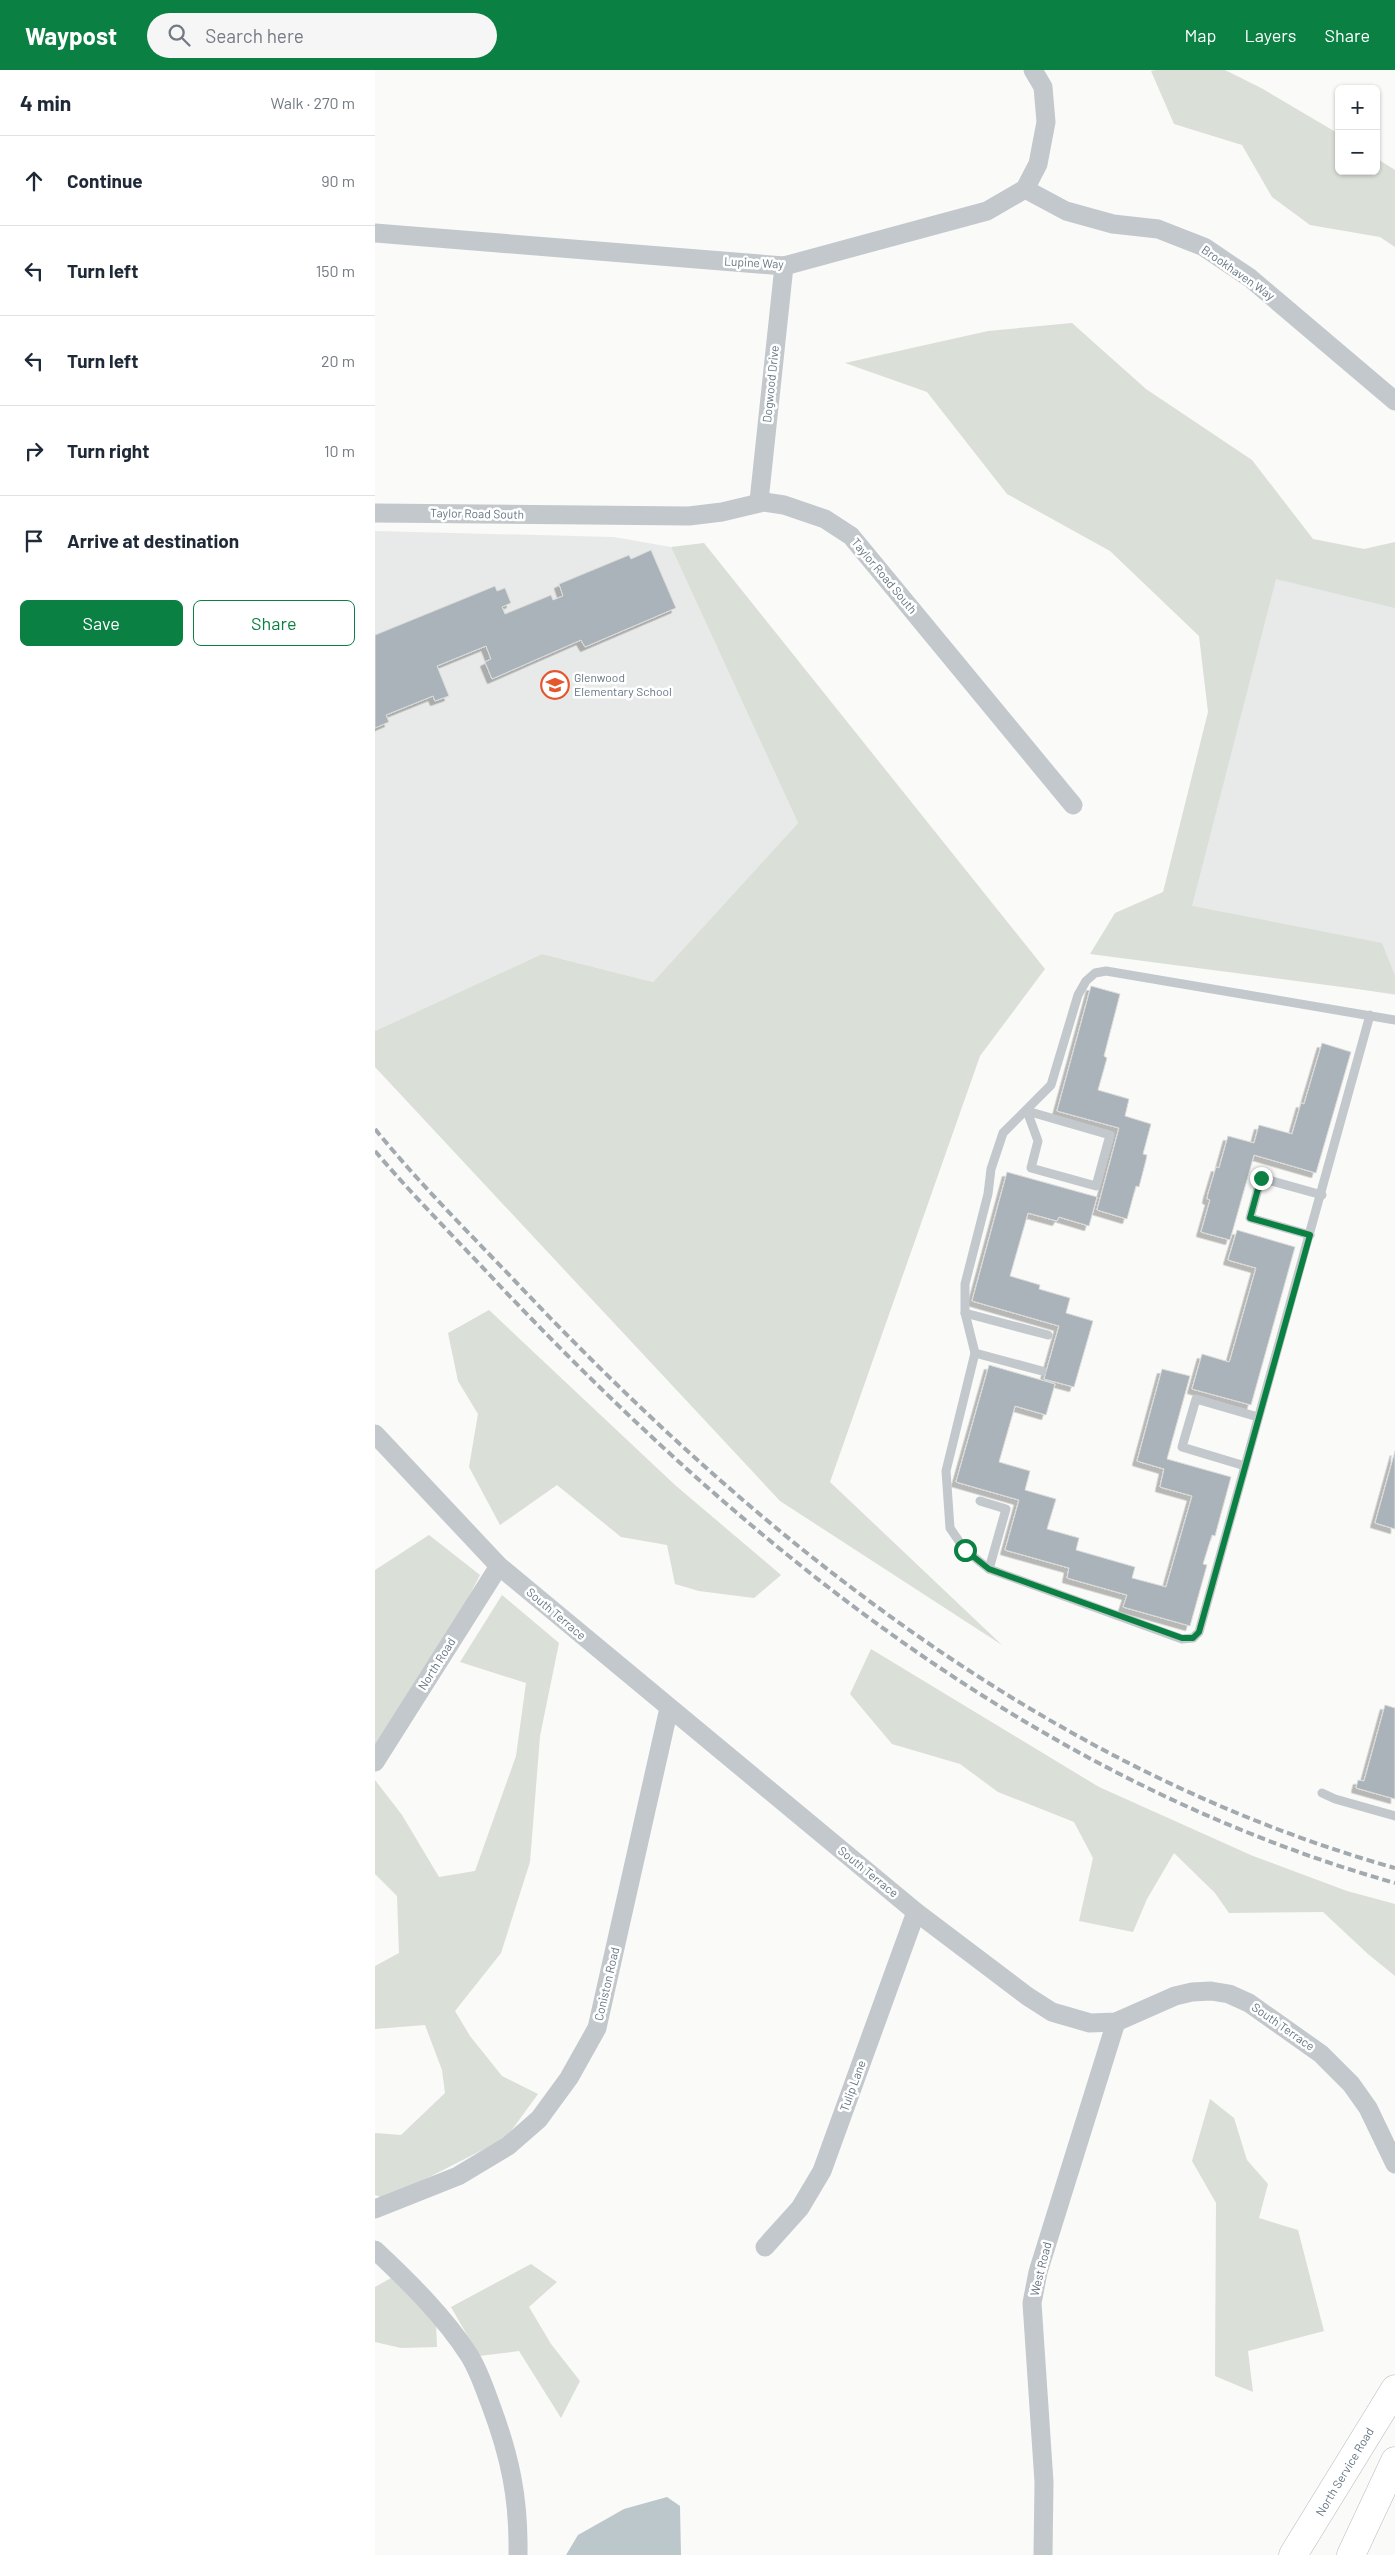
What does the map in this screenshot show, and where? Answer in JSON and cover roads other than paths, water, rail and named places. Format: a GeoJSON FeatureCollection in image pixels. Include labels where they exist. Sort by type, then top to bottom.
{"type":"FeatureCollection","features":[{"type":"Feature","properties":{"kind":"main road","name":"North Service Road"},"geometry":{"type":"LineString","coordinates":[[1293,2555],[1395,2389]]}},
{"type":"Feature","properties":{"kind":"main road"},"geometry":{"type":"LineString","coordinates":[[1351,2555],[1395,2461]]}},
{"type":"Feature","properties":{"kind":"street"},"geometry":{"type":"LineString","coordinates":[[1025,189],[1038,164],[1046,122],[1043,87],[1033,70]]}},
{"type":"Feature","properties":{"kind":"street","name":"Lupine Way"},"geometry":{"type":"LineString","coordinates":[[375,233],[784,266],[987,211],[1025,189]]}},
{"type":"Feature","properties":{"kind":"street","name":"Brookhaven Way"},"geometry":{"type":"LineString","coordinates":[[1025,189],[1066,211],[1113,224],[1158,229],[1204,247],[1250,278],[1395,401]]}},
{"type":"Feature","properties":{"kind":"street","name":"Dogwood Drive"},"geometry":{"type":"LineString","coordinates":[[759,501],[784,266]]}},
{"type":"Feature","properties":{"kind":"street","name":"Taylor Road South"},"geometry":{"type":"LineString","coordinates":[[375,513],[689,516],[722,512],[759,501],[784,504],[825,519],[851,536],[1073,805]]}},
{"type":"Feature","properties":{"kind":"street","name":"South Terrace"},"geometry":{"type":"LineString","coordinates":[[375,1434],[499,1566],[916,1912],[1052,2012],[1091,2023],[1116,2022],[1175,1996],[1192,1992],[1211,1991],[1229,1994],[1249,2002],[1321,2054],[1351,2084],[1368,2108],[1395,2164]]}},
{"type":"Feature","properties":{"kind":"street","name":"North Road"},"geometry":{"type":"LineString","coordinates":[[375,1762],[499,1566]]}},
{"type":"Feature","properties":{"kind":"street","name":"Coniston Road"},"geometry":{"type":"LineString","coordinates":[[375,2209],[459,2176],[508,2146],[539,2119],[569,2078],[597,2028],[669,1708]]}},
{"type":"Feature","properties":{"kind":"street","name":"Tulip Lane"},"geometry":{"type":"LineString","coordinates":[[765,2247],[800,2208],[822,2171],[916,1912]]}},
{"type":"Feature","properties":{"kind":"street","name":"West Road"},"geometry":{"type":"LineString","coordinates":[[1043,2555],[1044,2482],[1032,2303],[1038,2272],[1116,2022]]}},
{"type":"Feature","properties":{"kind":"street"},"geometry":{"type":"LineString","coordinates":[[375,2250],[449,2328],[469,2356],[485,2387],[514,2477],[519,2525],[518,2555]]}},
{"type":"Feature","properties":{"kind":"lane"},"geometry":{"type":"LineString","coordinates":[[1369,1015],[1322,1195],[1199,1632],[1193,1638],[1182,1638],[989,1569],[965,1550],[950,1528],[946,1471],[975,1353],[965,1312],[965,1284],[988,1194],[991,1169],[1003,1132],[1027,1111],[1051,1085],[1078,995],[1086,981],[1095,973],[1106,971],[1369,1015],[1395,1020]]}},
{"type":"Feature","properties":{"kind":"lane"},"geometry":{"type":"LineString","coordinates":[[1027,1111],[1110,1135],[1096,1186],[1031,1168],[1038,1141],[1027,1111]]}},
{"type":"Feature","properties":{"kind":"lane"},"geometry":{"type":"LineString","coordinates":[[1310,1235],[1250,1218],[1261,1178],[1322,1195]]}},
{"type":"Feature","properties":{"kind":"lane"},"geometry":{"type":"LineString","coordinates":[[965,1312],[1048,1335]]}},
{"type":"Feature","properties":{"kind":"lane"},"geometry":{"type":"LineString","coordinates":[[975,1353],[1042,1371]]}},
{"type":"Feature","properties":{"kind":"lane"},"geometry":{"type":"LineString","coordinates":[[1245,1466],[1182,1447],[1196,1399],[1258,1418]]}},
{"type":"Feature","properties":{"kind":"lane"},"geometry":{"type":"LineString","coordinates":[[981,1502],[1006,1509],[989,1569]]}},
{"type":"Feature","properties":{"kind":"lane"},"geometry":{"type":"LineString","coordinates":[[1322,1793],[1335,1799],[1395,1816]]}},
{"type":"Feature","properties":{"kind":"railway"},"geometry":{"type":"LineString","coordinates":[[375,1129],[425,1187],[608,1376],[706,1467],[808,1554],[915,1634],[1028,1707],[1145,1771],[1267,1825],[1395,1868]]}},
{"type":"Feature","properties":{"kind":"railway"},"geometry":{"type":"LineString","coordinates":[[375,1151],[421,1203],[501,1287],[597,1384],[696,1477],[800,1565],[908,1646],[1022,1720],[1140,1784],[1265,1839],[1395,1883]]}},
{"type":"Feature","properties":{"kind":"place","name":"Glenwood Elementary School"},"geometry":{"type":"Point","coordinates":[555,685]}}]}
